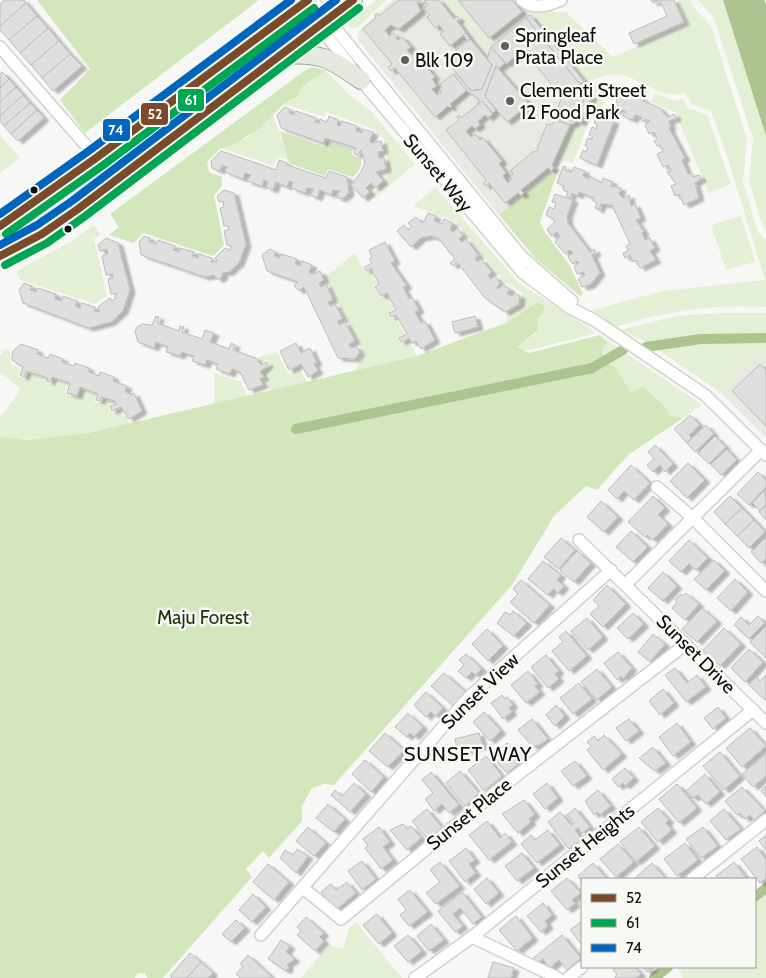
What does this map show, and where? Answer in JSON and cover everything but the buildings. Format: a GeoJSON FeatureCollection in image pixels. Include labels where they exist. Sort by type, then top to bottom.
{"type":"FeatureCollection","features":[{"type":"Feature","properties":{"kind":"main road"},"geometry":{"type":"LineString","coordinates":[[0,256],[42,234],[64,219],[353,0]]}},
{"type":"Feature","properties":{"kind":"main road"},"geometry":{"type":"LineString","coordinates":[[0,226],[96,158],[307,2]]}},
{"type":"Feature","properties":{"kind":"main road"},"geometry":{"type":"LineString","coordinates":[[280,55],[307,53],[316,55],[336,62],[361,80]]}},
{"type":"Feature","properties":{"kind":"street"},"geometry":{"type":"LineString","coordinates":[[522,0],[533,7],[555,2]]}},
{"type":"Feature","properties":{"kind":"street","name":"Sunset Way"},"geometry":{"type":"LineString","coordinates":[[307,2],[361,80],[523,273],[570,308],[594,320]]}},
{"type":"Feature","properties":{"kind":"street","name":"Sunset Way"},"geometry":{"type":"LineString","coordinates":[[323,24],[521,256],[594,320],[704,396],[764,453]]}},
{"type":"Feature","properties":{"kind":"street"},"geometry":{"type":"LineString","coordinates":[[0,47],[104,166],[112,167],[144,158]]}},
{"type":"Feature","properties":{"kind":"street"},"geometry":{"type":"LineString","coordinates":[[626,584],[692,518],[764,453]]}},
{"type":"Feature","properties":{"kind":"street"},"geometry":{"type":"LineString","coordinates":[[657,487],[692,518],[766,591]]}},
{"type":"Feature","properties":{"kind":"street","name":"Sunset Drive"},"geometry":{"type":"LineString","coordinates":[[579,540],[626,584],[766,724]]}},
{"type":"Feature","properties":{"kind":"street","name":"Sunset View"},"geometry":{"type":"LineString","coordinates":[[261,934],[468,698],[611,570]]}},
{"type":"Feature","properties":{"kind":"street","name":"Sunset Place"},"geometry":{"type":"LineString","coordinates":[[303,888],[341,919],[498,790],[686,644]]}},
{"type":"Feature","properties":{"kind":"street","name":"Sunset Heights"},"geometry":{"type":"LineString","coordinates":[[415,978],[472,936],[753,710]]}},
{"type":"Feature","properties":{"kind":"street"},"geometry":{"type":"LineString","coordinates":[[693,878],[766,820]]}},
{"type":"Feature","properties":{"kind":"street"},"geometry":{"type":"LineString","coordinates":[[472,936],[558,978]]}},
{"type":"Feature","properties":{"kind":"street"},"geometry":{"type":"LineString","coordinates":[[568,978],[581,968]]}},
{"type":"Feature","properties":{"kind":"shaded area"},"geometry":{"type":"Polygon","coordinates":[[[376,0],[387,0],[357,28],[348,27],[352,19],[376,0]]]}},
{"type":"Feature","properties":{"kind":"shaded area"},"geometry":{"type":"Polygon","coordinates":[[[393,0],[516,0],[526,9],[532,11],[552,10],[592,66],[595,92],[570,156],[499,215],[359,41],[358,33],[361,28],[393,0]]]}},
{"type":"Feature","properties":{"kind":"shaded area"},"geometry":{"type":"Polygon","coordinates":[[[446,0],[456,0],[476,25],[470,30],[446,0]]]}},
{"type":"Feature","properties":{"kind":"shaded area"},"geometry":{"type":"Polygon","coordinates":[[[678,0],[690,0],[695,9],[711,26],[747,139],[743,182],[757,230],[766,241],[766,307],[747,306],[690,310],[634,321],[615,327],[593,310],[662,291],[765,280],[727,156],[711,111],[692,104],[685,93],[669,94],[661,92],[622,75],[609,75],[587,82],[531,13],[566,12],[613,57],[688,24],[678,0]]]}},
{"type":"Feature","properties":{"kind":"shaded area"},"geometry":{"type":"Polygon","coordinates":[[[698,0],[723,0],[766,136],[766,231],[749,181],[753,139],[714,18],[698,0]]]}},
{"type":"Feature","properties":{"kind":"shaded area"},"geometry":{"type":"Polygon","coordinates":[[[723,0],[764,0],[766,4],[766,136],[723,0]]]}},
{"type":"Feature","properties":{"kind":"shaded area"},"geometry":{"type":"Polygon","coordinates":[[[480,30],[488,40],[485,49],[474,35],[480,30]]]}},
{"type":"Feature","properties":{"kind":"shaded area"},"geometry":{"type":"Polygon","coordinates":[[[326,71],[349,95],[369,109],[415,164],[368,203],[365,200],[385,182],[389,169],[384,139],[374,129],[326,112],[324,117],[284,104],[297,96],[303,86],[326,71]]]}},
{"type":"Feature","properties":{"kind":"shaded area"},"geometry":{"type":"Polygon","coordinates":[[[601,82],[604,104],[602,111],[594,109],[573,163],[561,158],[571,133],[581,127],[594,95],[585,88],[601,82]]]}},
{"type":"Feature","properties":{"kind":"shaded area"},"geometry":{"type":"Polygon","coordinates":[[[655,93],[675,101],[683,99],[688,108],[707,115],[731,184],[709,193],[675,112],[651,102],[655,93]]]}},
{"type":"Feature","properties":{"kind":"shaded area"},"geometry":{"type":"Polygon","coordinates":[[[273,115],[289,160],[277,157],[274,166],[221,148],[246,138],[273,115]]]}},
{"type":"Feature","properties":{"kind":"shaded area"},"geometry":{"type":"Polygon","coordinates":[[[0,135],[20,158],[0,173],[0,135]]]}},
{"type":"Feature","properties":{"kind":"shaded area"},"geometry":{"type":"Polygon","coordinates":[[[435,187],[519,283],[597,333],[525,351],[517,347],[527,337],[535,335],[537,319],[543,312],[538,302],[506,323],[507,314],[522,305],[523,293],[505,282],[456,222],[413,206],[435,187]]]}},
{"type":"Feature","properties":{"kind":"shaded area"},"geometry":{"type":"Polygon","coordinates":[[[741,216],[755,262],[726,270],[711,225],[741,216]]]}},
{"type":"Feature","properties":{"kind":"shaded area"},"geometry":{"type":"Polygon","coordinates":[[[94,225],[101,234],[94,239],[107,296],[95,304],[20,280],[17,271],[70,242],[94,225]]]}},
{"type":"Feature","properties":{"kind":"shaded area"},"geometry":{"type":"Polygon","coordinates":[[[355,253],[365,272],[370,270],[378,284],[374,286],[380,298],[387,295],[394,309],[388,313],[391,319],[395,317],[405,334],[398,338],[401,343],[408,340],[417,356],[354,371],[365,355],[325,277],[355,253]]]}},
{"type":"Feature","properties":{"kind":"shaded area"},"geometry":{"type":"Polygon","coordinates":[[[720,313],[766,313],[766,336],[700,337],[651,344],[620,330],[677,316],[720,313]]]}},
{"type":"Feature","properties":{"kind":"shaded area"},"geometry":{"type":"Polygon","coordinates":[[[600,335],[702,405],[683,418],[670,416],[664,405],[643,387],[631,392],[607,363],[602,349],[608,343],[600,335]]]}},
{"type":"Feature","properties":{"kind":"shaded area"},"geometry":{"type":"Polygon","coordinates":[[[702,340],[766,340],[766,353],[754,357],[720,392],[654,347],[702,340]]]}},
{"type":"Feature","properties":{"kind":"shaded area"},"geometry":{"type":"Polygon","coordinates":[[[7,348],[10,353],[10,363],[20,369],[18,376],[26,379],[28,373],[51,384],[53,379],[68,384],[65,393],[78,398],[81,389],[96,395],[94,401],[101,403],[103,398],[114,403],[108,405],[111,413],[120,410],[123,416],[126,415],[130,424],[81,434],[49,438],[16,439],[0,437],[0,418],[21,389],[0,372],[0,355],[7,348]]]}},
{"type":"Feature","properties":{"kind":"shaded area"},"geometry":{"type":"Polygon","coordinates":[[[277,352],[288,374],[300,368],[307,382],[271,391],[263,373],[270,365],[267,360],[262,362],[258,357],[277,352]]]}},
{"type":"Feature","properties":{"kind":"shaded area"},"geometry":{"type":"Polygon","coordinates":[[[766,353],[766,438],[720,392],[754,357],[766,353]]]}},
{"type":"Feature","properties":{"kind":"shaded area"},"geometry":{"type":"Polygon","coordinates":[[[214,373],[241,382],[247,396],[215,404],[214,373]]]}},
{"type":"Feature","properties":{"kind":"shaded area"},"geometry":{"type":"Polygon","coordinates":[[[766,895],[766,978],[683,978],[678,968],[756,968],[756,903],[766,895]]]}},
{"type":"Feature","properties":{"kind":"shaded area"},"geometry":{"type":"Polygon","coordinates":[[[356,922],[402,978],[301,978],[329,945],[343,949],[349,928],[356,922]]]}},
{"type":"Feature","properties":{"kind":"green space"},"geometry":{"type":"Polygon","coordinates":[[[37,0],[259,0],[85,133],[60,100],[90,69],[37,0]]]}},
{"type":"Feature","properties":{"kind":"green space"},"geometry":{"type":"Polygon","coordinates":[[[314,67],[326,71],[303,86],[297,96],[284,104],[257,130],[236,143],[221,148],[207,162],[209,172],[222,177],[222,186],[214,195],[224,245],[213,256],[143,233],[134,243],[109,235],[119,227],[110,214],[307,69],[314,67]]]}},
{"type":"Feature","properties":{"kind":"green space"},"geometry":{"type":"Polygon","coordinates":[[[280,131],[325,147],[327,141],[353,150],[352,155],[361,158],[360,169],[353,177],[328,169],[325,176],[289,163],[280,131]]]}},
{"type":"Feature","properties":{"kind":"green space"},"geometry":{"type":"Polygon","coordinates":[[[555,169],[558,171],[540,222],[544,231],[570,266],[583,294],[580,296],[536,259],[499,215],[555,169]]]}},
{"type":"Feature","properties":{"kind":"green space","name":"Maju Forest"},"geometry":{"type":"Polygon","coordinates":[[[538,302],[544,306],[543,312],[537,319],[538,330],[517,347],[529,353],[600,335],[608,343],[602,349],[605,364],[614,366],[631,392],[643,387],[664,405],[670,416],[683,418],[628,455],[597,490],[586,486],[554,516],[512,585],[334,785],[324,784],[312,788],[302,806],[302,821],[269,858],[263,851],[246,869],[252,877],[163,978],[147,978],[145,973],[138,973],[135,978],[0,978],[0,437],[27,440],[88,433],[417,356],[506,323],[538,302]]]}},
{"type":"Feature","properties":{"kind":"waterway"},"geometry":{"type":"LineString","coordinates":[[646,347],[701,339],[766,338]]}},
{"type":"Feature","properties":{"kind":"waterway"},"geometry":{"type":"LineString","coordinates":[[296,429],[592,368],[623,350]]}},
{"type":"Feature","properties":{"kind":"waterway"},"geometry":{"type":"LineString","coordinates":[[756,896],[766,888]]}},
{"type":"Feature","properties":{"kind":"waterway"},"geometry":{"type":"LineString","coordinates":[[654,978],[667,968]]}},
{"type":"Feature","properties":{"kind":"transit line","name":"74"},"geometry":{"type":"LineString","coordinates":[[0,214],[90,150],[291,0]]}},
{"type":"Feature","properties":{"kind":"transit line","name":"52"},"geometry":{"type":"LineString","coordinates":[[0,226],[96,158],[308,0]]}},
{"type":"Feature","properties":{"kind":"transit line","name":"74"},"geometry":{"type":"LineString","coordinates":[[0,245],[37,225],[72,201],[336,0]]}},
{"type":"Feature","properties":{"kind":"transit line","name":"52"},"geometry":{"type":"LineString","coordinates":[[0,256],[42,234],[78,209],[353,0]]}},
{"type":"Feature","properties":{"kind":"transit line","name":"61"},"geometry":{"type":"LineString","coordinates":[[6,234],[102,166],[314,8]]}},
{"type":"Feature","properties":{"kind":"transit line","name":"61"},"geometry":{"type":"LineString","coordinates":[[5,265],[47,243],[84,217],[359,8]]}},
{"type":"Feature","properties":{"kind":"place","name":"Springleaf Prata Place"},"geometry":{"type":"Point","coordinates":[505,46]}},
{"type":"Feature","properties":{"kind":"place","name":"Blk 109"},"geometry":{"type":"Point","coordinates":[405,60]}},
{"type":"Feature","properties":{"kind":"place","name":"Clementi Street 12 Food Park"},"geometry":{"type":"Point","coordinates":[510,101]}},
{"type":"Feature","properties":{"kind":"district","name":"SUNSET WAY"},"geometry":{"type":"Point","coordinates":[468,754]}}]}
